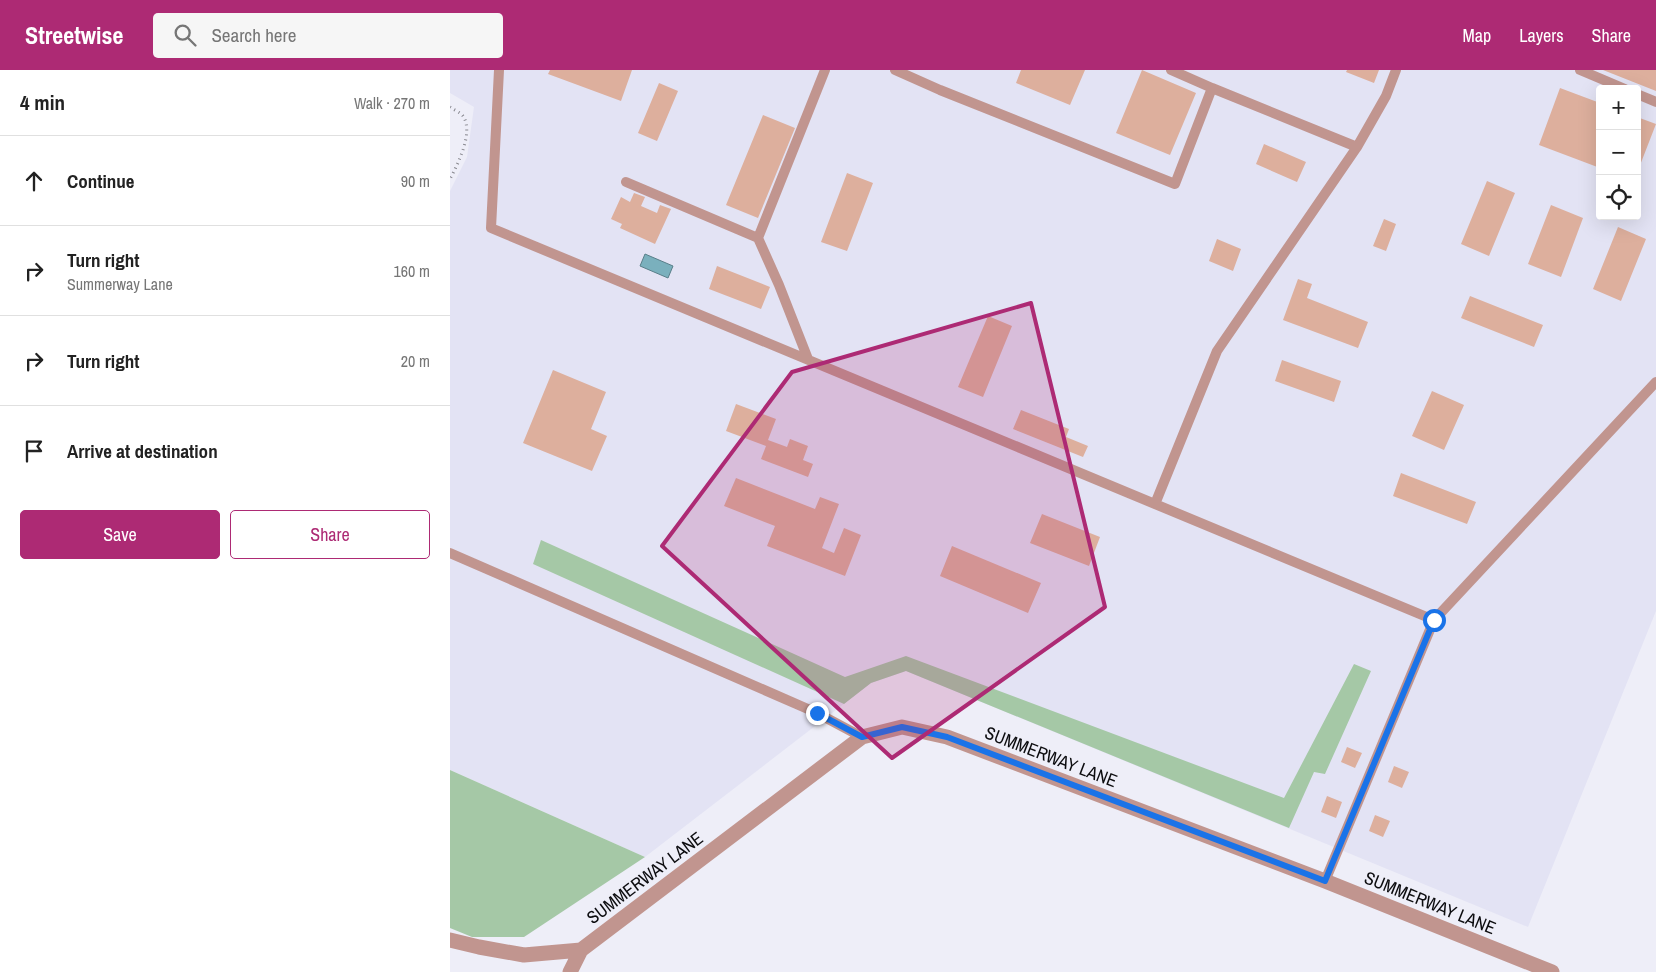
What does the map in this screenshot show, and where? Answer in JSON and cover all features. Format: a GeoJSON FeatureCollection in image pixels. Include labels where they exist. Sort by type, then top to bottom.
{"type":"FeatureCollection","features":[{"type":"Feature","properties":{"kind":"street","name":"SUMMERWAY LANE"},"geometry":{"type":"LineString","coordinates":[[581,950],[862,737],[902,727],[947,737],[1325,881],[1552,972]]}},
{"type":"Feature","properties":{"kind":"street"},"geometry":{"type":"LineString","coordinates":[[450,940],[524,955],[581,950]]}},
{"type":"Feature","properties":{"kind":"street"},"geometry":{"type":"LineString","coordinates":[[570,972],[581,950]]}},
{"type":"Feature","properties":{"kind":"lane"},"geometry":{"type":"LineString","coordinates":[[500,70],[491,228],[1434,620]]}},
{"type":"Feature","properties":{"kind":"lane"},"geometry":{"type":"LineString","coordinates":[[758,238],[825,70]]}},
{"type":"Feature","properties":{"kind":"lane"},"geometry":{"type":"LineString","coordinates":[[895,70],[940,90],[1176,184],[1212,88]]}},
{"type":"Feature","properties":{"kind":"lane"},"geometry":{"type":"LineString","coordinates":[[1171,70],[1357,147]]}},
{"type":"Feature","properties":{"kind":"lane"},"geometry":{"type":"LineString","coordinates":[[1155,504],[1217,351],[1357,147],[1386,96],[1396,70]]}},
{"type":"Feature","properties":{"kind":"lane"},"geometry":{"type":"LineString","coordinates":[[1580,70],[1616,85]]}},
{"type":"Feature","properties":{"kind":"lane"},"geometry":{"type":"LineString","coordinates":[[1641,96],[1656,102]]}},
{"type":"Feature","properties":{"kind":"lane"},"geometry":{"type":"LineString","coordinates":[[626,182],[758,238],[779,285],[808,360]]}},
{"type":"Feature","properties":{"kind":"lane"},"geometry":{"type":"LineString","coordinates":[[1325,881],[1434,620],[1656,382]]}},
{"type":"Feature","properties":{"kind":"lane"},"geometry":{"type":"LineString","coordinates":[[450,554],[817,713],[862,737]]}},
{"type":"Feature","properties":{"kind":"path"},"geometry":{"type":"LineString","coordinates":[[450,107],[462,115],[467,126],[462,155],[450,179]]}},
{"type":"Feature","properties":{"kind":"highlighted area"},"geometry":{"type":"Polygon","coordinates":[[[1031,303],[1105,607],[892,758],[662,546],[792,372],[1031,303]]]}},
{"type":"Feature","properties":{"kind":"shaded area"},"geometry":{"type":"Polygon","coordinates":[[[450,70],[1656,70],[1656,611],[1528,927],[906,671],[871,683],[645,857],[450,770],[450,191],[467,157],[474,107],[450,93],[450,70]]]}},
{"type":"Feature","properties":{"kind":"green space"},"geometry":{"type":"Polygon","coordinates":[[[541,540],[845,677],[906,656],[1284,798],[1354,664],[1371,671],[1325,774],[1314,772],[1289,828],[906,671],[871,683],[844,704],[533,564],[541,540]]]}},
{"type":"Feature","properties":{"kind":"green space"},"geometry":{"type":"Polygon","coordinates":[[[450,770],[645,857],[524,937],[472,937],[450,928],[450,770]]]}},
{"type":"Feature","properties":{"kind":"water"},"geometry":{"type":"Polygon","coordinates":[[[645,254],[673,266],[668,278],[640,266],[645,254]]]}},
{"type":"Feature","properties":{"kind":"building"},"geometry":{"type":"Polygon","coordinates":[[[550,70],[632,70],[621,101],[548,74],[550,70]]]}},
{"type":"Feature","properties":{"kind":"building"},"geometry":{"type":"Polygon","coordinates":[[[1021,70],[1085,70],[1070,105],[1016,83],[1021,70]]]}},
{"type":"Feature","properties":{"kind":"building"},"geometry":{"type":"Polygon","coordinates":[[[1142,70],[1196,93],[1170,155],[1116,133],[1142,70]]]}},
{"type":"Feature","properties":{"kind":"building"},"geometry":{"type":"Polygon","coordinates":[[[1347,70],[1379,70],[1374,83],[1346,72],[1347,70]]]}},
{"type":"Feature","properties":{"kind":"building"},"geometry":{"type":"Polygon","coordinates":[[[1603,70],[1656,70],[1656,91],[1603,70]]]}},
{"type":"Feature","properties":{"kind":"building"},"geometry":{"type":"Polygon","coordinates":[[[659,83],[678,91],[657,141],[638,133],[659,83]]]}},
{"type":"Feature","properties":{"kind":"building"},"geometry":{"type":"Polygon","coordinates":[[[1560,88],[1596,102],[1596,166],[1539,145],[1560,88]]]}},
{"type":"Feature","properties":{"kind":"building"},"geometry":{"type":"Polygon","coordinates":[[[763,115],[795,128],[758,218],[726,205],[763,115]]]}},
{"type":"Feature","properties":{"kind":"building"},"geometry":{"type":"Polygon","coordinates":[[[1641,118],[1656,124],[1641,163],[1641,118]]]}},
{"type":"Feature","properties":{"kind":"building"},"geometry":{"type":"Polygon","coordinates":[[[1264,144],[1306,162],[1297,182],[1256,164],[1264,144]]]}},
{"type":"Feature","properties":{"kind":"building"},"geometry":{"type":"Polygon","coordinates":[[[847,173],[873,183],[847,251],[821,242],[847,173]]]}},
{"type":"Feature","properties":{"kind":"building"},"geometry":{"type":"Polygon","coordinates":[[[1487,181],[1515,193],[1489,256],[1461,244],[1487,181]]]}},
{"type":"Feature","properties":{"kind":"building"},"geometry":{"type":"Polygon","coordinates":[[[634,193],[645,197],[641,206],[657,213],[660,205],[671,209],[655,244],[620,228],[622,224],[611,219],[621,197],[630,202],[634,193]]]}},
{"type":"Feature","properties":{"kind":"building"},"geometry":{"type":"Polygon","coordinates":[[[1551,205],[1583,218],[1561,277],[1528,264],[1551,205]]]}},
{"type":"Feature","properties":{"kind":"building"},"geometry":{"type":"Polygon","coordinates":[[[1384,219],[1396,224],[1386,251],[1373,246],[1384,219]]]}},
{"type":"Feature","properties":{"kind":"building"},"geometry":{"type":"Polygon","coordinates":[[[1618,227],[1646,239],[1621,301],[1593,289],[1618,227]]]}},
{"type":"Feature","properties":{"kind":"building"},"geometry":{"type":"Polygon","coordinates":[[[1217,239],[1241,249],[1233,271],[1209,261],[1217,239]]]}},
{"type":"Feature","properties":{"kind":"building"},"geometry":{"type":"Polygon","coordinates":[[[717,266],[770,287],[761,309],[709,289],[717,266]]]}},
{"type":"Feature","properties":{"kind":"building"},"geometry":{"type":"Polygon","coordinates":[[[1298,279],[1312,284],[1307,298],[1368,322],[1358,348],[1283,320],[1298,279]]]}},
{"type":"Feature","properties":{"kind":"building"},"geometry":{"type":"Polygon","coordinates":[[[1470,296],[1543,325],[1534,347],[1461,318],[1470,296]]]}},
{"type":"Feature","properties":{"kind":"building"},"geometry":{"type":"Polygon","coordinates":[[[988,316],[1012,326],[983,397],[958,387],[988,316]]]}},
{"type":"Feature","properties":{"kind":"building"},"geometry":{"type":"Polygon","coordinates":[[[1282,360],[1341,381],[1334,402],[1275,381],[1282,360]]]}},
{"type":"Feature","properties":{"kind":"building"},"geometry":{"type":"Polygon","coordinates":[[[553,370],[606,392],[591,429],[607,436],[592,471],[523,443],[553,370]]]}},
{"type":"Feature","properties":{"kind":"building"},"geometry":{"type":"Polygon","coordinates":[[[1432,391],[1464,405],[1444,450],[1412,436],[1432,391]]]}},
{"type":"Feature","properties":{"kind":"building"},"geometry":{"type":"Polygon","coordinates":[[[736,404],[776,419],[768,440],[787,447],[790,439],[808,446],[803,460],[813,464],[808,477],[761,459],[766,446],[726,431],[736,404]]]}},
{"type":"Feature","properties":{"kind":"building"},"geometry":{"type":"Polygon","coordinates":[[[1021,410],[1069,429],[1066,437],[1088,446],[1083,457],[1013,429],[1021,410]]]}},
{"type":"Feature","properties":{"kind":"building"},"geometry":{"type":"Polygon","coordinates":[[[1401,473],[1476,502],[1467,524],[1393,496],[1401,473]]]}},
{"type":"Feature","properties":{"kind":"building"},"geometry":{"type":"Polygon","coordinates":[[[736,478],[815,509],[820,497],[839,504],[822,548],[834,553],[844,528],[861,535],[845,576],[767,546],[775,526],[724,506],[736,478]]]}},
{"type":"Feature","properties":{"kind":"building"},"geometry":{"type":"Polygon","coordinates":[[[1042,514],[1100,537],[1089,566],[1030,543],[1042,514]]]}},
{"type":"Feature","properties":{"kind":"building"},"geometry":{"type":"Polygon","coordinates":[[[952,546],[1041,583],[1028,613],[940,576],[952,546]]]}},
{"type":"Feature","properties":{"kind":"building"},"geometry":{"type":"Polygon","coordinates":[[[1347,747],[1362,753],[1355,768],[1341,762],[1347,747]]]}},
{"type":"Feature","properties":{"kind":"building"},"geometry":{"type":"Polygon","coordinates":[[[1394,766],[1409,772],[1402,788],[1388,782],[1394,766]]]}},
{"type":"Feature","properties":{"kind":"building"},"geometry":{"type":"Polygon","coordinates":[[[1327,796],[1342,802],[1336,818],[1321,812],[1327,796]]]}},
{"type":"Feature","properties":{"kind":"building"},"geometry":{"type":"Polygon","coordinates":[[[1375,815],[1390,821],[1383,837],[1369,831],[1375,815]]]}},
{"type":"Feature","properties":{"kind":"route"},"geometry":{"type":"LineString","coordinates":[[817,713],[862,737],[902,727],[947,737],[1325,881],[1434,620]]}}]}
